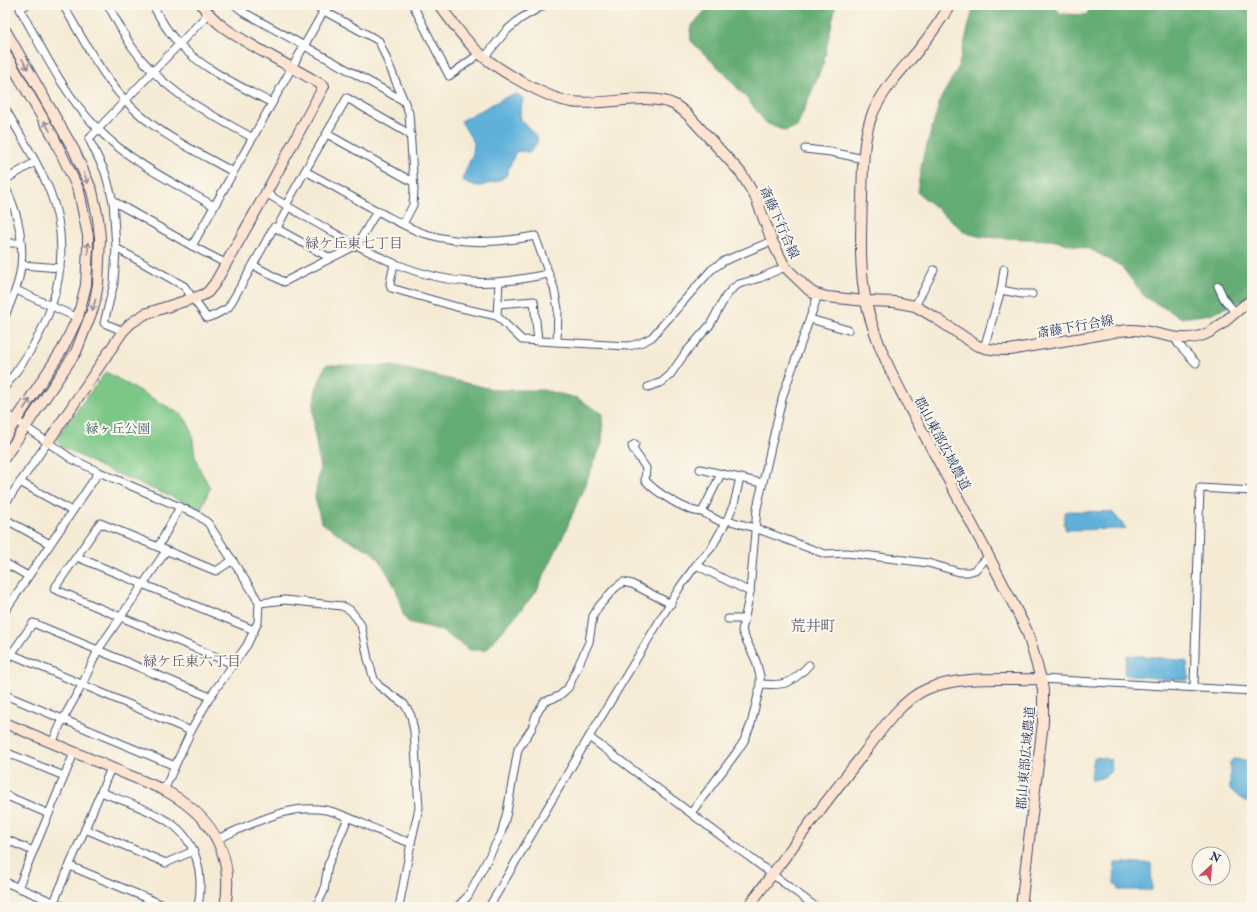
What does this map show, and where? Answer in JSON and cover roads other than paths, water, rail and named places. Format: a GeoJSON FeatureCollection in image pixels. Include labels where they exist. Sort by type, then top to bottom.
{"type":"FeatureCollection","features":[{"type":"Feature","properties":{"kind":"street"},"geometry":{"type":"LineString","coordinates":[[26,5],[20,9],[43,50],[70,96],[98,129],[138,162],[214,206]]}},
{"type":"Feature","properties":{"kind":"street"},"geometry":{"type":"LineString","coordinates":[[63,5],[97,65],[125,100],[143,117],[164,132],[233,172]]}},
{"type":"Feature","properties":{"kind":"street"},"geometry":{"type":"LineString","coordinates":[[108,5],[131,46],[152,72],[180,96],[253,138]]}},
{"type":"Feature","properties":{"kind":"street"},"geometry":{"type":"LineString","coordinates":[[153,5],[163,23],[179,44],[214,71],[272,103]]}},
{"type":"Feature","properties":{"kind":"street"},"geometry":{"type":"LineString","coordinates":[[5,504],[122,331],[145,314],[194,299],[208,292],[266,193],[324,86],[232,34],[216,23],[202,5]]}},
{"type":"Feature","properties":{"kind":"street"},"geometry":{"type":"LineString","coordinates":[[234,5],[245,13],[305,45],[404,102]]}},
{"type":"Feature","properties":{"kind":"street"},"geometry":{"type":"LineString","coordinates":[[313,5],[325,8],[379,41],[410,113],[413,205],[403,224]]}},
{"type":"Feature","properties":{"kind":"street"},"geometry":{"type":"LineString","coordinates":[[413,5],[449,76],[482,56],[520,19],[544,5]]}},
{"type":"Feature","properties":{"kind":"street","name":"斎藤下行合線"},"geometry":{"type":"LineString","coordinates":[[439,5],[482,56],[500,69],[532,87],[550,95],[570,102],[588,104],[644,99],[669,102],[675,105],[689,116],[741,173],[756,198],[772,241],[785,267],[798,281],[818,295],[866,301],[895,302],[915,306],[969,340],[984,348],[996,350],[1010,350],[1124,330],[1147,331],[1174,337],[1197,337],[1219,326],[1252,300]]}},
{"type":"Feature","properties":{"kind":"street","name":"郡山東部広域農道"},"geometry":{"type":"LineString","coordinates":[[950,5],[916,53],[889,84],[877,105],[868,128],[864,159],[861,249],[862,275],[866,301],[881,351],[1027,631],[1041,680],[1044,705],[1042,736],[1021,907]]}},
{"type":"Feature","properties":{"kind":"street"},"geometry":{"type":"LineString","coordinates":[[192,246],[325,8]]}},
{"type":"Feature","properties":{"kind":"street"},"geometry":{"type":"LineString","coordinates":[[122,331],[104,322],[114,283],[116,248],[113,201],[105,172],[89,139],[208,14]]}},
{"type":"Feature","properties":{"kind":"street"},"geometry":{"type":"LineString","coordinates":[[5,30],[74,150],[92,191],[98,218],[100,238],[98,284],[94,306],[76,352],[5,458]]}},
{"type":"Feature","properties":{"kind":"street"},"geometry":{"type":"LineString","coordinates":[[5,53],[53,136],[79,191],[88,236],[86,285],[78,318],[62,350],[5,437]]}},
{"type":"Feature","properties":{"kind":"street"},"geometry":{"type":"LineString","coordinates":[[116,248],[184,286],[207,318],[228,308],[274,227],[276,228],[305,171],[347,98],[411,135]]}},
{"type":"Feature","properties":{"kind":"street"},"geometry":{"type":"LineString","coordinates":[[5,108],[49,189],[57,214],[60,236],[60,268],[57,291],[52,306],[34,345],[5,387]]}},
{"type":"Feature","properties":{"kind":"street"},"geometry":{"type":"LineString","coordinates":[[327,134],[413,182]]}},
{"type":"Feature","properties":{"kind":"street"},"geometry":{"type":"LineString","coordinates":[[805,150],[831,152],[864,159]]}},
{"type":"Feature","properties":{"kind":"street"},"geometry":{"type":"LineString","coordinates":[[5,180],[35,162]]}},
{"type":"Feature","properties":{"kind":"street"},"geometry":{"type":"LineString","coordinates":[[305,171],[377,211],[426,234],[467,241],[499,242],[535,236],[554,288],[557,303],[557,342]]}},
{"type":"Feature","properties":{"kind":"street"},"geometry":{"type":"LineString","coordinates":[[5,187],[16,210],[21,243],[22,265],[16,290],[5,316]]}},
{"type":"Feature","properties":{"kind":"street"},"geometry":{"type":"LineString","coordinates":[[266,193],[357,245],[394,264],[419,273],[471,282],[499,282],[548,274]]}},
{"type":"Feature","properties":{"kind":"street"},"geometry":{"type":"LineString","coordinates":[[113,201],[225,263]]}},
{"type":"Feature","properties":{"kind":"street"},"geometry":{"type":"LineString","coordinates":[[253,265],[284,282],[357,245],[377,211]]}},
{"type":"Feature","properties":{"kind":"street"},"geometry":{"type":"LineString","coordinates":[[276,228],[330,258]]}},
{"type":"Feature","properties":{"kind":"street"},"geometry":{"type":"LineString","coordinates":[[394,264],[390,282],[391,288],[457,307],[497,316],[522,340],[627,346],[636,345],[646,341],[661,328],[711,270],[724,261],[772,241]]}},
{"type":"Feature","properties":{"kind":"street"},"geometry":{"type":"LineString","coordinates":[[5,243],[21,243]]}},
{"type":"Feature","properties":{"kind":"street"},"geometry":{"type":"LineString","coordinates":[[22,265],[60,268]]}},
{"type":"Feature","properties":{"kind":"street"},"geometry":{"type":"LineString","coordinates":[[648,388],[662,382],[670,374],[686,352],[710,325],[726,296],[733,288],[739,284],[760,278],[785,267]]}},
{"type":"Feature","properties":{"kind":"street"},"geometry":{"type":"LineString","coordinates":[[984,348],[1001,290],[1004,269]]}},
{"type":"Feature","properties":{"kind":"street"},"geometry":{"type":"LineString","coordinates":[[915,306],[934,270]]}},
{"type":"Feature","properties":{"kind":"street"},"geometry":{"type":"LineString","coordinates":[[497,316],[499,282]]}},
{"type":"Feature","properties":{"kind":"street"},"geometry":{"type":"LineString","coordinates":[[1218,286],[1224,299],[1235,312]]}},
{"type":"Feature","properties":{"kind":"street"},"geometry":{"type":"LineString","coordinates":[[16,290],[78,318]]}},
{"type":"Feature","properties":{"kind":"street"},"geometry":{"type":"LineString","coordinates":[[1001,290],[1022,294],[1032,294]]}},
{"type":"Feature","properties":{"kind":"street"},"geometry":{"type":"LineString","coordinates":[[691,813],[736,753],[744,741],[751,724],[760,684],[760,676],[756,661],[742,631],[750,592],[757,508],[783,394],[818,295]]}},
{"type":"Feature","properties":{"kind":"street"},"geometry":{"type":"LineString","coordinates":[[498,304],[534,301],[538,341]]}},
{"type":"Feature","properties":{"kind":"street"},"geometry":{"type":"LineString","coordinates":[[810,319],[848,330]]}},
{"type":"Feature","properties":{"kind":"street"},"geometry":{"type":"LineString","coordinates":[[1174,337],[1179,345],[1196,363]]}},
{"type":"Feature","properties":{"kind":"street"},"geometry":{"type":"LineString","coordinates":[[5,413],[72,459],[196,514],[204,519],[233,560],[259,603],[258,622],[247,645],[210,697],[191,731],[164,790]]}},
{"type":"Feature","properties":{"kind":"street"},"geometry":{"type":"LineString","coordinates":[[635,444],[632,446],[633,449],[646,468],[645,480],[667,498],[687,508],[702,512],[726,522],[755,528],[825,554],[847,553],[928,563],[959,572],[975,570],[989,556]]}},
{"type":"Feature","properties":{"kind":"street"},"geometry":{"type":"LineString","coordinates":[[700,469],[762,483]]}},
{"type":"Feature","properties":{"kind":"street"},"geometry":{"type":"LineString","coordinates":[[5,609],[99,472]]}},
{"type":"Feature","properties":{"kind":"street"},"geometry":{"type":"LineString","coordinates":[[702,512],[721,474]]}},
{"type":"Feature","properties":{"kind":"street"},"geometry":{"type":"LineString","coordinates":[[489,907],[671,604],[696,565],[712,547],[734,504],[740,478]]}},
{"type":"Feature","properties":{"kind":"street"},"geometry":{"type":"LineString","coordinates":[[20,482],[72,511]]}},
{"type":"Feature","properties":{"kind":"street"},"geometry":{"type":"LineString","coordinates":[[1194,688],[1200,488],[1252,491]]}},
{"type":"Feature","properties":{"kind":"street"},"geometry":{"type":"LineString","coordinates":[[158,547],[180,507]]}},
{"type":"Feature","properties":{"kind":"street"},"geometry":{"type":"LineString","coordinates":[[5,518],[50,544]]}},
{"type":"Feature","properties":{"kind":"street"},"geometry":{"type":"LineString","coordinates":[[233,560],[216,571],[100,523],[54,589],[233,664]]}},
{"type":"Feature","properties":{"kind":"street"},"geometry":{"type":"LineString","coordinates":[[52,743],[98,650],[166,550]]}},
{"type":"Feature","properties":{"kind":"street"},"geometry":{"type":"LineString","coordinates":[[77,557],[254,630]]}},
{"type":"Feature","properties":{"kind":"street"},"geometry":{"type":"LineString","coordinates":[[5,563],[28,576]]}},
{"type":"Feature","properties":{"kind":"street"},"geometry":{"type":"LineString","coordinates":[[696,565],[750,592]]}},
{"type":"Feature","properties":{"kind":"street"},"geometry":{"type":"LineString","coordinates":[[457,907],[468,896],[501,834],[508,812],[518,749],[532,728],[536,715],[544,702],[559,696],[568,688],[586,651],[593,616],[599,606],[623,582],[632,584],[671,604]]}},
{"type":"Feature","properties":{"kind":"street"},"geometry":{"type":"LineString","coordinates":[[259,603],[285,600],[342,606],[350,610],[360,625],[374,679],[379,686],[404,704],[411,716],[414,731],[420,808],[411,843],[399,907]]}},
{"type":"Feature","properties":{"kind":"street"},"geometry":{"type":"LineString","coordinates":[[728,619],[744,619]]}},
{"type":"Feature","properties":{"kind":"street"},"geometry":{"type":"LineString","coordinates":[[5,663],[33,623],[210,697]]}},
{"type":"Feature","properties":{"kind":"street"},"geometry":{"type":"LineString","coordinates":[[11,654],[191,731]]}},
{"type":"Feature","properties":{"kind":"street"},"geometry":{"type":"LineString","coordinates":[[760,684],[785,684],[797,678],[809,665]]}},
{"type":"Feature","properties":{"kind":"street"},"geometry":{"type":"LineString","coordinates":[[748,907],[833,792],[898,710],[914,696],[936,685],[962,680],[1041,680],[1252,691]]}},
{"type":"Feature","properties":{"kind":"street"},"geometry":{"type":"LineString","coordinates":[[5,695],[175,766]]}},
{"type":"Feature","properties":{"kind":"street"},"geometry":{"type":"LineString","coordinates":[[5,723],[164,790],[180,798],[194,809],[204,820],[217,839],[223,852],[228,886],[225,907]]}},
{"type":"Feature","properties":{"kind":"street"},"geometry":{"type":"LineString","coordinates":[[590,737],[816,907]]}},
{"type":"Feature","properties":{"kind":"street"},"geometry":{"type":"LineString","coordinates":[[5,752],[64,776]]}},
{"type":"Feature","properties":{"kind":"street"},"geometry":{"type":"LineString","coordinates":[[18,888],[74,753]]}},
{"type":"Feature","properties":{"kind":"street"},"geometry":{"type":"LineString","coordinates":[[54,902],[111,768]]}},
{"type":"Feature","properties":{"kind":"street"},"geometry":{"type":"LineString","coordinates":[[101,792],[153,813],[169,822],[184,836],[193,851],[200,872],[201,893],[198,907]]}},
{"type":"Feature","properties":{"kind":"street"},"geometry":{"type":"LineString","coordinates":[[5,795],[49,814]]}},
{"type":"Feature","properties":{"kind":"street"},"geometry":{"type":"LineString","coordinates":[[217,839],[290,810],[310,808],[338,814],[397,839],[411,843]]}},
{"type":"Feature","properties":{"kind":"street"},"geometry":{"type":"LineString","coordinates":[[316,907],[324,891],[328,865],[348,818]]}},
{"type":"Feature","properties":{"kind":"street"},"geometry":{"type":"LineString","coordinates":[[85,829],[166,863],[193,851]]}},
{"type":"Feature","properties":{"kind":"street"},"geometry":{"type":"LineString","coordinates":[[5,839],[33,851]]}},
{"type":"Feature","properties":{"kind":"street"},"geometry":{"type":"LineString","coordinates":[[70,866],[168,907]]}},
{"type":"Feature","properties":{"kind":"street"},"geometry":{"type":"LineString","coordinates":[[5,882],[65,907]]}},
{"type":"Feature","properties":{"kind":"water"},"geometry":{"type":"Polygon","coordinates":[[[517,94],[523,98],[520,114],[521,119],[538,139],[535,147],[529,152],[518,151],[515,153],[506,176],[498,181],[480,186],[468,184],[462,180],[473,153],[474,143],[461,121],[504,98],[517,94]]]}},
{"type":"Feature","properties":{"kind":"water"},"geometry":{"type":"Polygon","coordinates":[[[1065,512],[1112,512],[1126,528],[1066,530],[1064,523],[1065,512]]]}},
{"type":"Feature","properties":{"kind":"water"},"geometry":{"type":"Polygon","coordinates":[[[1128,655],[1187,662],[1189,678],[1187,680],[1164,679],[1126,675],[1124,673],[1128,655]]]}},
{"type":"Feature","properties":{"kind":"water"},"geometry":{"type":"Polygon","coordinates":[[[1097,757],[1111,760],[1111,769],[1109,773],[1103,777],[1090,780],[1094,758],[1097,757]]]}},
{"type":"Feature","properties":{"kind":"water"},"geometry":{"type":"Polygon","coordinates":[[[1233,759],[1245,760],[1252,763],[1251,804],[1240,798],[1230,789],[1230,762],[1233,759]]]}},
{"type":"Feature","properties":{"kind":"water"},"geometry":{"type":"Polygon","coordinates":[[[1115,863],[1151,863],[1152,890],[1118,890],[1118,885],[1114,884],[1115,863]]]}},
{"type":"Feature","properties":{"kind":"district","name":"緑ケ丘東七丁目"},"geometry":{"type":"Point","coordinates":[354,243]}},
{"type":"Feature","properties":{"kind":"district","name":"荒井町"},"geometry":{"type":"Point","coordinates":[813,626]}},
{"type":"Feature","properties":{"kind":"district","name":"緑ケ丘東六丁目"},"geometry":{"type":"Point","coordinates":[192,661]}},
{"type":"Feature","properties":{"kind":"park label","name":"緑ヶ丘公園"},"geometry":{"type":"Point","coordinates":[118,428]}}]}
